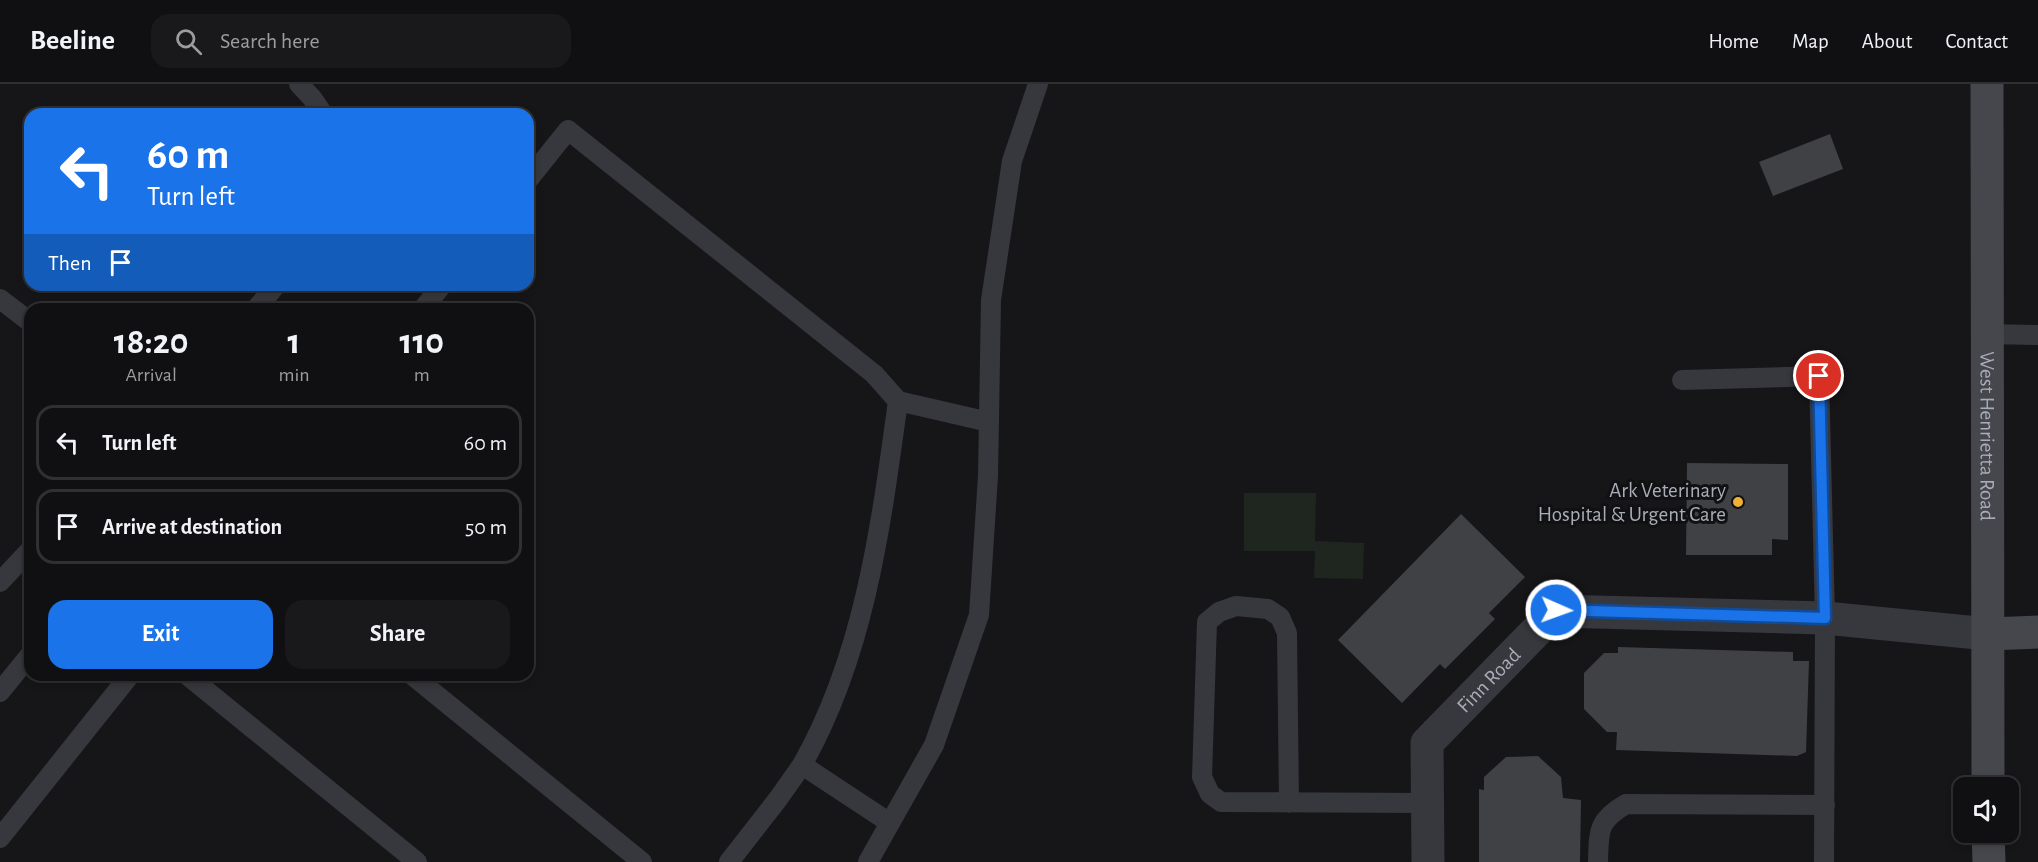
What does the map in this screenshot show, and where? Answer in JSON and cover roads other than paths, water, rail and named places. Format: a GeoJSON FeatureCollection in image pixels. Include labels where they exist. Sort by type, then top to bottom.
{"type":"FeatureCollection","features":[{"type":"Feature","properties":{"kind":"main road","name":"West Henrietta Road"},"geometry":{"type":"LineString","coordinates":[[1987,84],[1988,777]]}},
{"type":"Feature","properties":{"kind":"main road"},"geometry":{"type":"LineString","coordinates":[[1988,634],[2038,632]]}},
{"type":"Feature","properties":{"kind":"main road"},"geometry":{"type":"LineString","coordinates":[[1989,843],[1989,862]]}},
{"type":"Feature","properties":{"kind":"street","name":"Finn Road"},"geometry":{"type":"LineString","coordinates":[[1428,862],[1427,743],[1556,610],[1825,618],[1988,634]]}},
{"type":"Feature","properties":{"kind":"lane"},"geometry":{"type":"LineString","coordinates":[[299,84],[318,108]]}},
{"type":"Feature","properties":{"kind":"lane"},"geometry":{"type":"LineString","coordinates":[[868,862],[934,745],[979,615],[988,476],[993,288],[1012,161],[1038,84]]}},
{"type":"Feature","properties":{"kind":"lane"},"geometry":{"type":"LineString","coordinates":[[534,172],[568,130],[874,374],[898,401],[989,422]]}},
{"type":"Feature","properties":{"kind":"lane"},"geometry":{"type":"LineString","coordinates":[[261,303],[271,291]]}},
{"type":"Feature","properties":{"kind":"lane"},"geometry":{"type":"LineString","coordinates":[[428,303],[437,291]]}},
{"type":"Feature","properties":{"kind":"lane"},"geometry":{"type":"LineString","coordinates":[[0,298],[24,317]]}},
{"type":"Feature","properties":{"kind":"lane"},"geometry":{"type":"LineString","coordinates":[[1988,334],[2038,335]]}},
{"type":"Feature","properties":{"kind":"lane"},"geometry":{"type":"LineString","coordinates":[[1682,380],[1819,376],[1825,618],[1824,862]]}},
{"type":"Feature","properties":{"kind":"lane"},"geometry":{"type":"LineString","coordinates":[[729,862],[802,765],[824,724],[840,683],[867,593],[885,494],[898,401]]}},
{"type":"Feature","properties":{"kind":"lane"},"geometry":{"type":"LineString","coordinates":[[0,582],[24,556]]}},
{"type":"Feature","properties":{"kind":"lane"},"geometry":{"type":"LineString","coordinates":[[1289,802],[1287,633],[1280,617],[1268,609],[1236,606],[1219,612],[1207,622],[1202,777],[1210,794],[1221,802],[1427,803]]}},
{"type":"Feature","properties":{"kind":"lane"},"geometry":{"type":"LineString","coordinates":[[0,692],[24,662]]}},
{"type":"Feature","properties":{"kind":"lane"},"geometry":{"type":"LineString","coordinates":[[0,838],[125,681]]}},
{"type":"Feature","properties":{"kind":"lane"},"geometry":{"type":"LineString","coordinates":[[194,681],[417,862]]}},
{"type":"Feature","properties":{"kind":"lane"},"geometry":{"type":"LineString","coordinates":[[419,681],[642,862]]}},
{"type":"Feature","properties":{"kind":"lane"},"geometry":{"type":"LineString","coordinates":[[802,765],[890,823]]}},
{"type":"Feature","properties":{"kind":"lane"},"geometry":{"type":"LineString","coordinates":[[1598,862],[1599,831],[1612,812],[1626,804],[1825,805]]}},
{"type":"Feature","properties":{"kind":"place","name":"Ark Veterinary Hospital & Urgent Care"},"geometry":{"type":"Point","coordinates":[1738,502]}}]}
